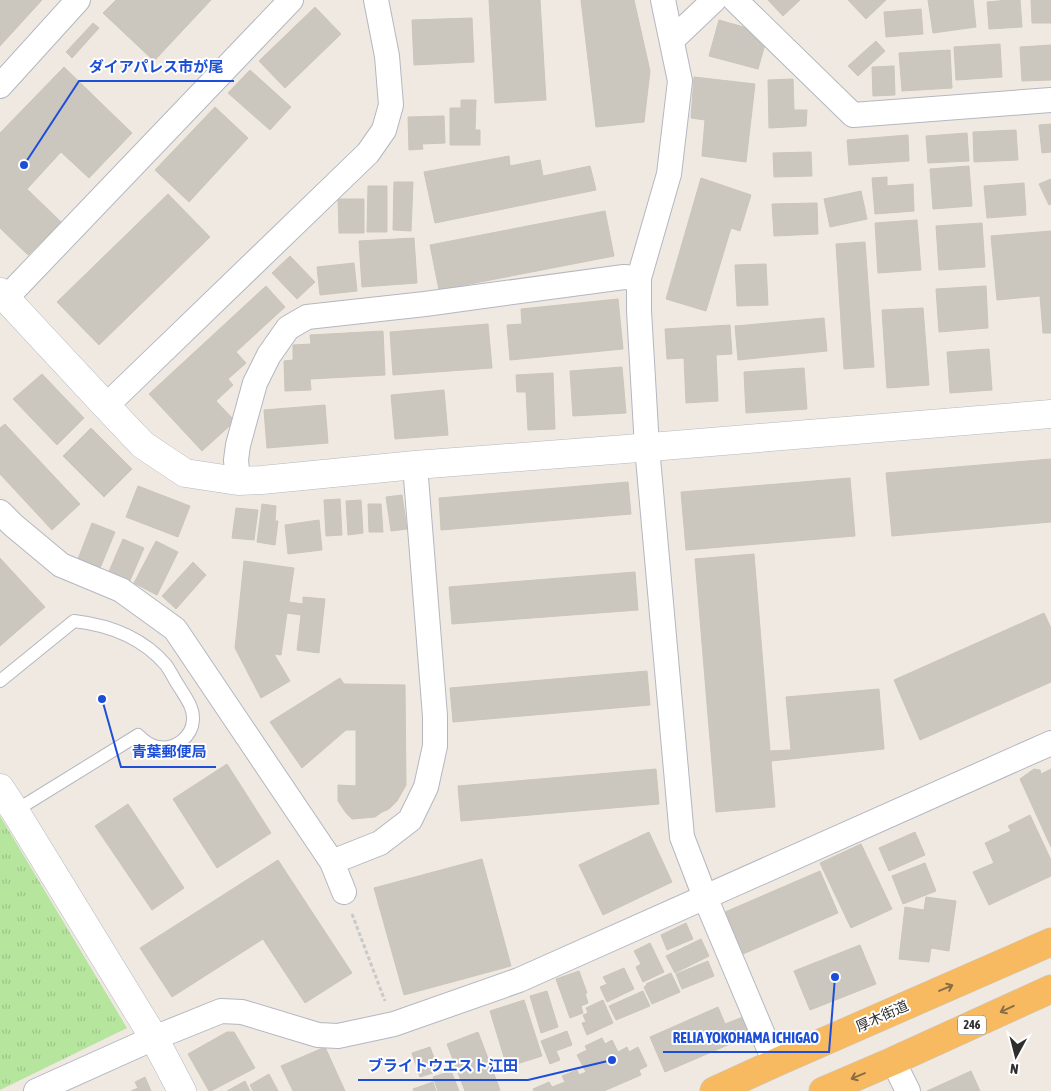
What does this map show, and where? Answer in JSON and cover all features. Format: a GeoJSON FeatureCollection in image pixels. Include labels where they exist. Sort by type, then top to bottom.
{"type":"FeatureCollection","features":[{"type":"Feature","properties":{"kind":"highway","name":"厚木街道"},"geometry":{"type":"LineString","coordinates":[[714,1091],[1051,942]]}},
{"type":"Feature","properties":{"kind":"highway","name":"246"},"geometry":{"type":"LineString","coordinates":[[823,1091],[1051,989]]}},
{"type":"Feature","properties":{"kind":"street"},"geometry":{"type":"LineString","coordinates":[[0,86],[78,0]]}},
{"type":"Feature","properties":{"kind":"street"},"geometry":{"type":"LineString","coordinates":[[291,0],[3,295],[143,445],[184,473],[238,481],[262,480],[415,465],[1051,414]]}},
{"type":"Feature","properties":{"kind":"street"},"geometry":{"type":"LineString","coordinates":[[106,406],[368,153],[384,130],[391,105],[387,56],[376,0]]}},
{"type":"Feature","properties":{"kind":"street"},"geometry":{"type":"LineString","coordinates":[[663,0],[680,81],[669,174],[639,278],[647,447],[682,837],[774,1063]]}},
{"type":"Feature","properties":{"kind":"street"},"geometry":{"type":"LineString","coordinates":[[672,40],[714,0]]}},
{"type":"Feature","properties":{"kind":"street"},"geometry":{"type":"LineString","coordinates":[[735,0],[853,115],[1051,100]]}},
{"type":"Feature","properties":{"kind":"street"},"geometry":{"type":"LineString","coordinates":[[238,481],[236,460],[238,445],[255,383],[269,356],[288,328],[307,317],[425,304],[624,277],[639,278]]}},
{"type":"Feature","properties":{"kind":"street"},"geometry":{"type":"LineString","coordinates":[[332,862],[380,842],[410,820],[426,787],[435,746],[435,716],[415,465]]}},
{"type":"Feature","properties":{"kind":"street"},"geometry":{"type":"LineString","coordinates":[[0,512],[62,565],[121,590],[175,629],[332,862],[344,892]]}},
{"type":"Feature","properties":{"kind":"street"},"geometry":{"type":"LineString","coordinates":[[36,1091],[154,1038],[221,1011],[242,1012],[318,1035],[338,1036],[394,1024],[519,980],[1051,743]]}},
{"type":"Feature","properties":{"kind":"street"},"geometry":{"type":"LineString","coordinates":[[0,788],[154,1038],[182,1091]]}},
{"type":"Feature","properties":{"kind":"street"},"geometry":{"type":"LineString","coordinates":[[893,1061],[908,1091]]}},
{"type":"Feature","properties":{"kind":"lane"},"geometry":{"type":"LineString","coordinates":[[0,681],[74,621],[93,623],[136,640],[150,650],[166,666],[189,702],[192,712],[193,721],[190,730],[178,744],[167,748],[156,747],[138,736],[15,811]]}},
{"type":"Feature","properties":{"kind":"path"},"geometry":{"type":"LineString","coordinates":[[344,892],[394,1024]]}},
{"type":"Feature","properties":{"kind":"green space"},"geometry":{"type":"Polygon","coordinates":[[[0,816],[127,1028],[0,1090],[0,816]]]}},
{"type":"Feature","properties":{"kind":"building"},"geometry":{"type":"Polygon","coordinates":[[[0,0],[42,0],[0,46],[0,0]]]}},
{"type":"Feature","properties":{"kind":"building"},"geometry":{"type":"Polygon","coordinates":[[[116,0],[211,0],[154,61],[103,13],[116,0]]]}},
{"type":"Feature","properties":{"kind":"building"},"geometry":{"type":"Polygon","coordinates":[[[489,0],[540,0],[546,100],[495,103],[489,0]]]}},
{"type":"Feature","properties":{"kind":"building"},"geometry":{"type":"Polygon","coordinates":[[[581,0],[634,0],[650,71],[644,122],[596,127],[581,0]]]}},
{"type":"Feature","properties":{"kind":"building"},"geometry":{"type":"Polygon","coordinates":[[[768,0],[800,0],[783,16],[768,0]]]}},
{"type":"Feature","properties":{"kind":"building"},"geometry":{"type":"Polygon","coordinates":[[[848,0],[886,0],[866,19],[848,0]]]}},
{"type":"Feature","properties":{"kind":"building"},"geometry":{"type":"Polygon","coordinates":[[[928,0],[973,0],[976,27],[933,33],[928,0]]]}},
{"type":"Feature","properties":{"kind":"building"},"geometry":{"type":"Polygon","coordinates":[[[1020,0],[1022,27],[989,29],[987,2],[1020,0]]]}},
{"type":"Feature","properties":{"kind":"building"},"geometry":{"type":"Polygon","coordinates":[[[1031,0],[1051,0],[1051,23],[1032,23],[1031,0]]]}},
{"type":"Feature","properties":{"kind":"building"},"geometry":{"type":"Polygon","coordinates":[[[315,7],[341,34],[285,88],[259,61],[315,7]]]}},
{"type":"Feature","properties":{"kind":"building"},"geometry":{"type":"Polygon","coordinates":[[[921,9],[923,34],[886,37],[884,12],[921,9]]]}},
{"type":"Feature","properties":{"kind":"building"},"geometry":{"type":"Polygon","coordinates":[[[472,18],[474,62],[414,65],[412,20],[472,18]]]}},
{"type":"Feature","properties":{"kind":"building"},"geometry":{"type":"Polygon","coordinates":[[[719,20],[768,34],[758,69],[709,56],[719,20]]]}},
{"type":"Feature","properties":{"kind":"building"},"geometry":{"type":"Polygon","coordinates":[[[93,23],[99,28],[72,58],[66,52],[93,23]]]}},
{"type":"Feature","properties":{"kind":"building"},"geometry":{"type":"Polygon","coordinates":[[[876,41],[885,51],[858,76],[848,66],[876,41]]]}},
{"type":"Feature","properties":{"kind":"building"},"geometry":{"type":"Polygon","coordinates":[[[1000,44],[1002,77],[956,80],[954,47],[1000,44]]]}},
{"type":"Feature","properties":{"kind":"building"},"geometry":{"type":"Polygon","coordinates":[[[1051,45],[1051,80],[1022,81],[1020,47],[1051,45]]]}},
{"type":"Feature","properties":{"kind":"building"},"geometry":{"type":"Polygon","coordinates":[[[950,50],[952,88],[902,91],[899,53],[950,50]]]}},
{"type":"Feature","properties":{"kind":"building"},"geometry":{"type":"Polygon","coordinates":[[[894,66],[895,95],[873,96],[872,67],[894,66]]]}},
{"type":"Feature","properties":{"kind":"building"},"geometry":{"type":"Polygon","coordinates":[[[64,67],[132,133],[89,178],[61,152],[27,189],[61,222],[28,255],[0,228],[0,133],[64,67]]]}},
{"type":"Feature","properties":{"kind":"building"},"geometry":{"type":"Polygon","coordinates":[[[250,70],[291,107],[270,130],[228,93],[250,70]]]}},
{"type":"Feature","properties":{"kind":"building"},"geometry":{"type":"Polygon","coordinates":[[[694,77],[755,84],[746,162],[702,156],[705,120],[691,118],[694,77]]]}},
{"type":"Feature","properties":{"kind":"building"},"geometry":{"type":"Polygon","coordinates":[[[793,79],[794,110],[807,110],[806,126],[769,128],[768,80],[793,79]]]}},
{"type":"Feature","properties":{"kind":"building"},"geometry":{"type":"Polygon","coordinates":[[[461,100],[476,100],[475,130],[480,130],[480,145],[450,145],[450,108],[461,108],[461,100]]]}},
{"type":"Feature","properties":{"kind":"building"},"geometry":{"type":"Polygon","coordinates":[[[215,107],[248,138],[189,202],[155,170],[215,107]]]}},
{"type":"Feature","properties":{"kind":"building"},"geometry":{"type":"Polygon","coordinates":[[[444,116],[445,143],[422,144],[423,149],[409,150],[408,117],[444,116]]]}},
{"type":"Feature","properties":{"kind":"building"},"geometry":{"type":"Polygon","coordinates":[[[1051,124],[1051,152],[1042,153],[1039,125],[1051,124]]]}},
{"type":"Feature","properties":{"kind":"building"},"geometry":{"type":"Polygon","coordinates":[[[1016,130],[1018,160],[974,162],[973,132],[1016,130]]]}},
{"type":"Feature","properties":{"kind":"building"},"geometry":{"type":"Polygon","coordinates":[[[967,133],[969,161],[928,163],[926,136],[967,133]]]}},
{"type":"Feature","properties":{"kind":"building"},"geometry":{"type":"Polygon","coordinates":[[[908,135],[909,161],[849,165],[847,140],[908,135]]]}},
{"type":"Feature","properties":{"kind":"building"},"geometry":{"type":"Polygon","coordinates":[[[811,152],[812,176],[774,177],[773,153],[811,152]]]}},
{"type":"Feature","properties":{"kind":"building"},"geometry":{"type":"Polygon","coordinates":[[[509,156],[510,166],[540,160],[543,176],[590,166],[596,190],[435,223],[424,172],[509,156]]]}},
{"type":"Feature","properties":{"kind":"building"},"geometry":{"type":"Polygon","coordinates":[[[969,166],[972,206],[933,209],[930,169],[969,166]]]}},
{"type":"Feature","properties":{"kind":"building"},"geometry":{"type":"Polygon","coordinates":[[[887,177],[887,186],[913,184],[914,211],[875,214],[872,178],[887,177]]]}},
{"type":"Feature","properties":{"kind":"building"},"geometry":{"type":"Polygon","coordinates":[[[701,178],[751,195],[740,231],[731,228],[706,311],[666,299],[701,178]]]}},
{"type":"Feature","properties":{"kind":"building"},"geometry":{"type":"Polygon","coordinates":[[[1051,179],[1051,204],[1049,205],[1039,184],[1051,179]]]}},
{"type":"Feature","properties":{"kind":"building"},"geometry":{"type":"Polygon","coordinates":[[[394,182],[413,182],[411,231],[393,230],[394,182]]]}},
{"type":"Feature","properties":{"kind":"building"},"geometry":{"type":"Polygon","coordinates":[[[1024,183],[1026,215],[987,218],[984,186],[1024,183]]]}},
{"type":"Feature","properties":{"kind":"building"},"geometry":{"type":"Polygon","coordinates":[[[368,186],[387,186],[387,232],[367,232],[368,186]]]}},
{"type":"Feature","properties":{"kind":"building"},"geometry":{"type":"Polygon","coordinates":[[[861,191],[867,219],[830,227],[824,199],[861,191]]]}},
{"type":"Feature","properties":{"kind":"building"},"geometry":{"type":"Polygon","coordinates":[[[168,194],[210,237],[99,345],[57,302],[168,194]]]}},
{"type":"Feature","properties":{"kind":"building"},"geometry":{"type":"Polygon","coordinates":[[[338,199],[364,199],[364,233],[339,233],[338,199]]]}},
{"type":"Feature","properties":{"kind":"building"},"geometry":{"type":"Polygon","coordinates":[[[817,203],[818,234],[774,236],[772,204],[817,203]]]}},
{"type":"Feature","properties":{"kind":"building"},"geometry":{"type":"Polygon","coordinates":[[[605,211],[614,256],[439,290],[430,245],[605,211]]]}},
{"type":"Feature","properties":{"kind":"building"},"geometry":{"type":"Polygon","coordinates":[[[917,220],[921,270],[878,273],[875,223],[917,220]]]}},
{"type":"Feature","properties":{"kind":"building"},"geometry":{"type":"Polygon","coordinates":[[[982,223],[985,267],[939,270],[936,226],[982,223]]]}},
{"type":"Feature","properties":{"kind":"building"},"geometry":{"type":"Polygon","coordinates":[[[1051,231],[1051,333],[1043,333],[1040,296],[997,300],[991,236],[1051,231]]]}},
{"type":"Feature","properties":{"kind":"building"},"geometry":{"type":"Polygon","coordinates":[[[414,238],[417,283],[362,287],[359,241],[414,238]]]}},
{"type":"Feature","properties":{"kind":"building"},"geometry":{"type":"Polygon","coordinates":[[[865,242],[874,367],[844,369],[836,244],[865,242]]]}},
{"type":"Feature","properties":{"kind":"building"},"geometry":{"type":"Polygon","coordinates":[[[290,256],[315,282],[297,299],[272,273],[290,256]]]}},
{"type":"Feature","properties":{"kind":"building"},"geometry":{"type":"Polygon","coordinates":[[[354,263],[357,291],[320,295],[317,267],[354,263]]]}},
{"type":"Feature","properties":{"kind":"building"},"geometry":{"type":"Polygon","coordinates":[[[766,264],[768,305],[737,306],[735,265],[766,264]]]}},
{"type":"Feature","properties":{"kind":"building"},"geometry":{"type":"Polygon","coordinates":[[[266,286],[285,307],[236,352],[246,363],[228,379],[233,385],[216,401],[235,421],[202,451],[149,394],[266,286]]]}},
{"type":"Feature","properties":{"kind":"building"},"geometry":{"type":"Polygon","coordinates":[[[986,286],[988,328],[939,332],[936,289],[986,286]]]}},
{"type":"Feature","properties":{"kind":"building"},"geometry":{"type":"Polygon","coordinates":[[[618,299],[623,349],[510,360],[507,325],[522,324],[521,309],[618,299]]]}},
{"type":"Feature","properties":{"kind":"building"},"geometry":{"type":"Polygon","coordinates":[[[923,308],[929,385],[887,388],[882,310],[923,308]]]}},
{"type":"Feature","properties":{"kind":"building"},"geometry":{"type":"Polygon","coordinates":[[[824,318],[827,351],[738,360],[735,326],[824,318]]]}},
{"type":"Feature","properties":{"kind":"building"},"geometry":{"type":"Polygon","coordinates":[[[488,324],[492,368],[393,375],[390,332],[488,324]]]}},
{"type":"Feature","properties":{"kind":"building"},"geometry":{"type":"Polygon","coordinates":[[[730,325],[732,354],[716,355],[718,401],[686,403],[684,358],[667,359],[665,329],[730,325]]]}},
{"type":"Feature","properties":{"kind":"building"},"geometry":{"type":"Polygon","coordinates":[[[383,331],[385,375],[310,379],[311,390],[285,391],[284,361],[293,360],[293,345],[311,344],[310,335],[383,331]]]}},
{"type":"Feature","properties":{"kind":"building"},"geometry":{"type":"Polygon","coordinates":[[[989,349],[992,390],[950,393],[947,352],[989,349]]]}},
{"type":"Feature","properties":{"kind":"building"},"geometry":{"type":"Polygon","coordinates":[[[622,367],[626,413],[573,416],[570,371],[622,367]]]}},
{"type":"Feature","properties":{"kind":"building"},"geometry":{"type":"Polygon","coordinates":[[[804,368],[807,409],[746,413],[744,372],[804,368]]]}},
{"type":"Feature","properties":{"kind":"building"},"geometry":{"type":"Polygon","coordinates":[[[553,373],[555,429],[528,430],[526,392],[517,392],[516,375],[553,373]]]}},
{"type":"Feature","properties":{"kind":"building"},"geometry":{"type":"Polygon","coordinates":[[[42,374],[84,418],[57,445],[13,399],[42,374]]]}},
{"type":"Feature","properties":{"kind":"building"},"geometry":{"type":"Polygon","coordinates":[[[444,390],[448,435],[395,439],[391,395],[444,390]]]}},
{"type":"Feature","properties":{"kind":"building"},"geometry":{"type":"Polygon","coordinates":[[[325,405],[328,443],[267,448],[264,410],[325,405]]]}},
{"type":"Feature","properties":{"kind":"building"},"geometry":{"type":"Polygon","coordinates":[[[5,424],[80,504],[52,530],[0,474],[0,428],[5,424]]]}},
{"type":"Feature","properties":{"kind":"building"},"geometry":{"type":"Polygon","coordinates":[[[91,428],[132,469],[104,497],[63,456],[91,428]]]}},
{"type":"Feature","properties":{"kind":"building"},"geometry":{"type":"Polygon","coordinates":[[[1051,459],[1051,522],[892,536],[886,473],[1051,459]]]}},
{"type":"Feature","properties":{"kind":"building"},"geometry":{"type":"Polygon","coordinates":[[[850,478],[855,536],[686,550],[681,492],[850,478]]]}},
{"type":"Feature","properties":{"kind":"building"},"geometry":{"type":"Polygon","coordinates":[[[628,482],[631,514],[441,530],[439,498],[628,482]]]}},
{"type":"Feature","properties":{"kind":"building"},"geometry":{"type":"Polygon","coordinates":[[[138,486],[190,506],[178,537],[126,517],[138,486]]]}},
{"type":"Feature","properties":{"kind":"building"},"geometry":{"type":"Polygon","coordinates":[[[402,495],[407,529],[391,531],[386,497],[402,495]]]}},
{"type":"Feature","properties":{"kind":"building"},"geometry":{"type":"Polygon","coordinates":[[[340,499],[342,535],[326,536],[324,500],[340,499]]]}},
{"type":"Feature","properties":{"kind":"building"},"geometry":{"type":"Polygon","coordinates":[[[361,500],[363,533],[348,535],[346,501],[361,500]]]}},
{"type":"Feature","properties":{"kind":"building"},"geometry":{"type":"Polygon","coordinates":[[[262,504],[276,506],[275,521],[278,521],[275,545],[257,542],[262,504]]]}},
{"type":"Feature","properties":{"kind":"building"},"geometry":{"type":"Polygon","coordinates":[[[368,504],[381,504],[383,532],[369,532],[368,504]]]}},
{"type":"Feature","properties":{"kind":"building"},"geometry":{"type":"Polygon","coordinates":[[[236,508],[258,510],[254,540],[232,538],[236,508]]]}},
{"type":"Feature","properties":{"kind":"building"},"geometry":{"type":"Polygon","coordinates":[[[319,520],[322,550],[288,554],[285,525],[319,520]]]}},
{"type":"Feature","properties":{"kind":"building"},"geometry":{"type":"Polygon","coordinates":[[[92,523],[115,532],[98,573],[76,564],[92,523]]]}},
{"type":"Feature","properties":{"kind":"building"},"geometry":{"type":"Polygon","coordinates":[[[123,539],[144,548],[128,585],[107,576],[123,539]]]}},
{"type":"Feature","properties":{"kind":"building"},"geometry":{"type":"Polygon","coordinates":[[[156,541],[178,552],[157,595],[134,583],[156,541]]]}},
{"type":"Feature","properties":{"kind":"building"},"geometry":{"type":"Polygon","coordinates":[[[754,554],[770,751],[791,750],[786,697],[879,689],[884,749],[771,761],[775,807],[716,812],[695,559],[754,554]]]}},
{"type":"Feature","properties":{"kind":"building"},"geometry":{"type":"Polygon","coordinates":[[[0,558],[45,607],[0,646],[0,558]]]}},
{"type":"Feature","properties":{"kind":"building"},"geometry":{"type":"Polygon","coordinates":[[[244,561],[294,568],[289,602],[303,604],[303,597],[325,599],[319,653],[297,650],[301,615],[287,613],[281,655],[274,654],[290,681],[261,698],[235,648],[244,561]]]}},
{"type":"Feature","properties":{"kind":"building"},"geometry":{"type":"Polygon","coordinates":[[[193,562],[206,575],[176,609],[162,596],[193,562]]]}},
{"type":"Feature","properties":{"kind":"building"},"geometry":{"type":"Polygon","coordinates":[[[635,572],[638,610],[452,624],[449,587],[635,572]]]}},
{"type":"Feature","properties":{"kind":"building"},"geometry":{"type":"Polygon","coordinates":[[[1044,613],[1051,628],[1051,682],[920,740],[894,680],[1044,613]]]}},
{"type":"Feature","properties":{"kind":"building"},"geometry":{"type":"Polygon","coordinates":[[[647,671],[650,705],[453,722],[450,688],[647,671]]]}},
{"type":"Feature","properties":{"kind":"building"},"geometry":{"type":"Polygon","coordinates":[[[340,678],[344,684],[405,685],[406,785],[397,801],[389,809],[375,817],[352,819],[338,801],[338,785],[356,786],[356,730],[346,730],[302,768],[270,722],[340,678]]]}},
{"type":"Feature","properties":{"kind":"building"},"geometry":{"type":"Polygon","coordinates":[[[227,764],[271,833],[217,868],[173,799],[227,764]]]}},
{"type":"Feature","properties":{"kind":"building"},"geometry":{"type":"Polygon","coordinates":[[[656,769],[659,804],[461,821],[458,786],[656,769]]]}},
{"type":"Feature","properties":{"kind":"building"},"geometry":{"type":"Polygon","coordinates":[[[1034,769],[1040,770],[1041,774],[1051,769],[1051,847],[1020,779],[1034,769]]]}},
{"type":"Feature","properties":{"kind":"building"},"geometry":{"type":"Polygon","coordinates":[[[128,804],[184,888],[152,910],[95,826],[128,804]]]}},
{"type":"Feature","properties":{"kind":"building"},"geometry":{"type":"Polygon","coordinates":[[[1030,815],[1051,860],[1051,876],[989,905],[973,872],[994,863],[985,843],[1011,831],[1008,826],[1030,815]]]}},
{"type":"Feature","properties":{"kind":"building"},"geometry":{"type":"Polygon","coordinates":[[[649,832],[672,882],[603,915],[579,865],[649,832]]]}},
{"type":"Feature","properties":{"kind":"building"},"geometry":{"type":"Polygon","coordinates":[[[915,832],[925,855],[889,871],[879,848],[915,832]]]}},
{"type":"Feature","properties":{"kind":"building"},"geometry":{"type":"Polygon","coordinates":[[[861,844],[892,909],[851,928],[820,863],[861,844]]]}},
{"type":"Feature","properties":{"kind":"building"},"geometry":{"type":"Polygon","coordinates":[[[482,859],[511,966],[404,995],[374,888],[482,859]]]}},
{"type":"Feature","properties":{"kind":"building"},"geometry":{"type":"Polygon","coordinates":[[[278,860],[352,973],[305,1003],[263,939],[172,997],[140,948],[278,860]]]}},
{"type":"Feature","properties":{"kind":"building"},"geometry":{"type":"Polygon","coordinates":[[[925,863],[936,891],[903,904],[892,876],[925,863]]]}},
{"type":"Feature","properties":{"kind":"building"},"geometry":{"type":"Polygon","coordinates":[[[820,871],[838,913],[743,954],[725,912],[820,871]]]}},
{"type":"Feature","properties":{"kind":"building"},"geometry":{"type":"Polygon","coordinates":[[[926,897],[956,901],[949,951],[931,948],[929,962],[899,959],[905,907],[924,910],[926,897]]]}},
{"type":"Feature","properties":{"kind":"building"},"geometry":{"type":"Polygon","coordinates":[[[686,923],[693,939],[667,950],[661,935],[686,923]]]}},
{"type":"Feature","properties":{"kind":"building"},"geometry":{"type":"Polygon","coordinates":[[[701,939],[709,956],[675,973],[666,956],[701,939]]]}},
{"type":"Feature","properties":{"kind":"building"},"geometry":{"type":"Polygon","coordinates":[[[650,943],[664,972],[643,982],[636,967],[641,964],[634,951],[650,943]]]}},
{"type":"Feature","properties":{"kind":"building"},"geometry":{"type":"Polygon","coordinates":[[[860,945],[876,984],[810,1010],[794,971],[860,945]]]}},
{"type":"Feature","properties":{"kind":"building"},"geometry":{"type":"Polygon","coordinates":[[[708,961],[714,976],[682,989],[676,974],[708,961]]]}},
{"type":"Feature","properties":{"kind":"building"},"geometry":{"type":"Polygon","coordinates":[[[624,968],[634,989],[607,1002],[600,987],[607,984],[603,977],[624,968]]]}},
{"type":"Feature","properties":{"kind":"building"},"geometry":{"type":"Polygon","coordinates":[[[579,971],[587,993],[585,993],[588,1003],[581,1006],[583,1013],[570,1018],[556,979],[579,971]]]}},
{"type":"Feature","properties":{"kind":"building"},"geometry":{"type":"Polygon","coordinates":[[[671,973],[680,992],[652,1004],[644,987],[646,984],[671,973]]]}},
{"type":"Feature","properties":{"kind":"building"},"geometry":{"type":"Polygon","coordinates":[[[547,991],[558,1027],[541,1033],[530,996],[547,991]]]}},
{"type":"Feature","properties":{"kind":"building"},"geometry":{"type":"Polygon","coordinates":[[[643,991],[650,1006],[616,1020],[609,1006],[643,991]]]}},
{"type":"Feature","properties":{"kind":"building"},"geometry":{"type":"Polygon","coordinates":[[[524,1000],[542,1056],[507,1067],[490,1011],[524,1000]]]}},
{"type":"Feature","properties":{"kind":"building"},"geometry":{"type":"Polygon","coordinates":[[[603,1000],[613,1023],[587,1035],[582,1023],[586,1022],[583,1015],[588,1013],[586,1008],[603,1000]]]}},
{"type":"Feature","properties":{"kind":"building"},"geometry":{"type":"Polygon","coordinates":[[[718,1007],[725,1024],[743,1017],[751,1035],[665,1072],[650,1037],[718,1007]]]}},
{"type":"Feature","properties":{"kind":"building"},"geometry":{"type":"Polygon","coordinates":[[[567,1031],[572,1045],[556,1051],[560,1060],[550,1064],[541,1041],[567,1031]]]}},
{"type":"Feature","properties":{"kind":"building"},"geometry":{"type":"Polygon","coordinates":[[[227,1032],[234,1032],[255,1068],[209,1091],[188,1054],[227,1032]]]}},
{"type":"Feature","properties":{"kind":"building"},"geometry":{"type":"Polygon","coordinates":[[[478,1032],[500,1090],[498,1091],[465,1091],[447,1044],[478,1032]]]}},
{"type":"Feature","properties":{"kind":"building"},"geometry":{"type":"Polygon","coordinates":[[[602,1038],[605,1044],[612,1040],[618,1052],[627,1047],[629,1052],[638,1047],[647,1066],[639,1070],[641,1075],[604,1091],[534,1091],[533,1089],[549,1082],[552,1087],[565,1082],[562,1076],[577,1070],[579,1075],[586,1072],[577,1055],[587,1050],[585,1046],[602,1038]]]}},
{"type":"Feature","properties":{"kind":"building"},"geometry":{"type":"Polygon","coordinates":[[[325,1047],[345,1091],[293,1091],[281,1066],[325,1047]]]}},
{"type":"Feature","properties":{"kind":"building"},"geometry":{"type":"Polygon","coordinates":[[[430,1047],[439,1071],[420,1077],[412,1053],[430,1047]]]}},
{"type":"Feature","properties":{"kind":"building"},"geometry":{"type":"Polygon","coordinates":[[[451,1071],[459,1091],[438,1091],[433,1077],[451,1071]]]}},
{"type":"Feature","properties":{"kind":"building"},"geometry":{"type":"Polygon","coordinates":[[[971,1071],[980,1091],[927,1091],[971,1071]]]}},
{"type":"Feature","properties":{"kind":"building"},"geometry":{"type":"Polygon","coordinates":[[[269,1074],[278,1091],[253,1091],[250,1085],[269,1074]]]}},
{"type":"Feature","properties":{"kind":"building"},"geometry":{"type":"Polygon","coordinates":[[[145,1077],[151,1091],[131,1091],[138,1088],[135,1082],[145,1077]]]}},
{"type":"Feature","properties":{"kind":"building"},"geometry":{"type":"Polygon","coordinates":[[[245,1081],[250,1091],[227,1091],[245,1081]]]}},
{"type":"Feature","properties":{"kind":"building"},"geometry":{"type":"Polygon","coordinates":[[[433,1082],[436,1091],[414,1091],[413,1089],[433,1082]]]}},
{"type":"Feature","properties":{"kind":"place","name":"ダイアパレス市が尾"},"geometry":{"type":"Point","coordinates":[24,165]}},
{"type":"Feature","properties":{"kind":"place","name":"青葉郵便局"},"geometry":{"type":"Point","coordinates":[102,699]}},
{"type":"Feature","properties":{"kind":"place","name":"RELIA YOKOHAMA ICHIGAO"},"geometry":{"type":"Point","coordinates":[835,977]}},
{"type":"Feature","properties":{"kind":"place","name":"ブライトウエスト江田"},"geometry":{"type":"Point","coordinates":[612,1060]}}]}
